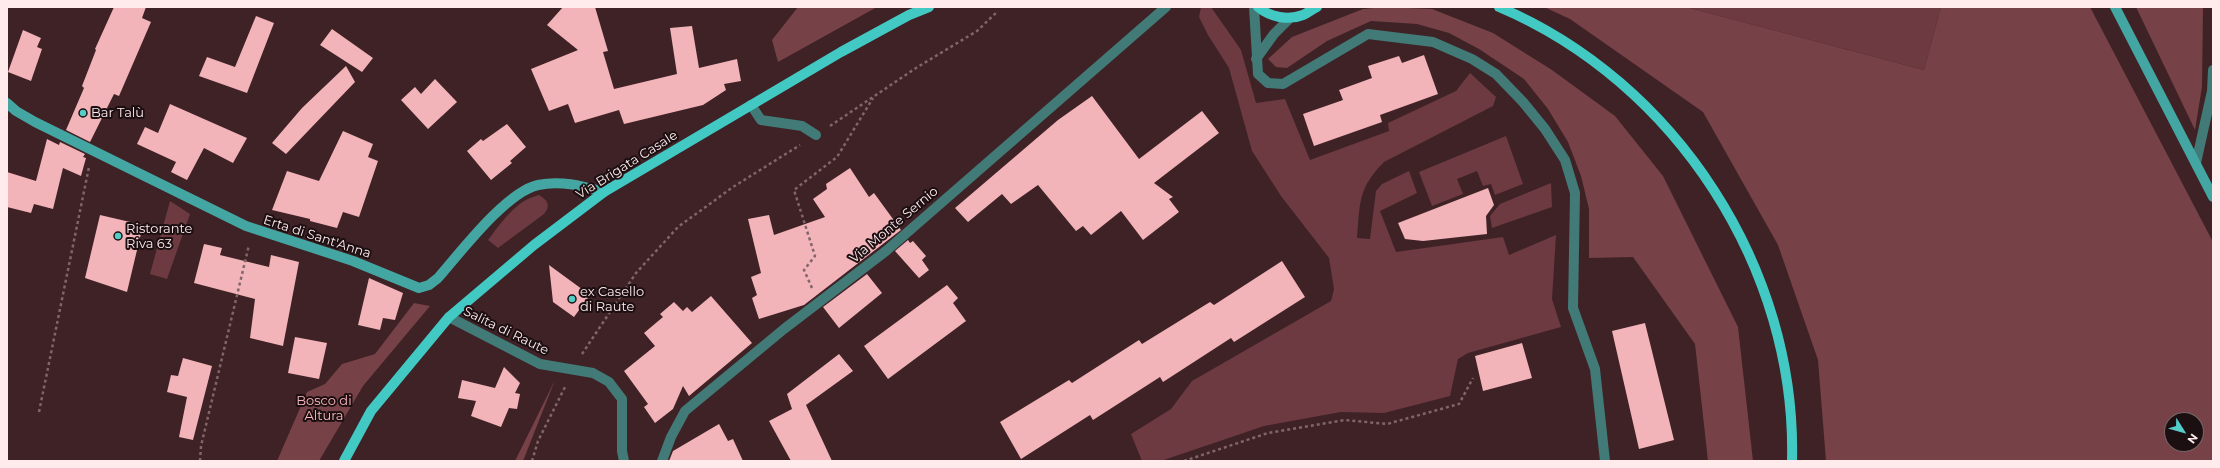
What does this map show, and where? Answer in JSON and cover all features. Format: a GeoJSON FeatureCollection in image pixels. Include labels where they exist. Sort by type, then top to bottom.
{"type":"FeatureCollection","features":[{"type":"Feature","properties":{"kind":"main road","name":"Via Brigata Casale"},"geometry":{"type":"LineString","coordinates":[[344,461],[371,411],[449,317],[534,246],[604,192],[902,18],[929,7]]}},
{"type":"Feature","properties":{"kind":"main road"},"geometry":{"type":"LineString","coordinates":[[1258,7],[1264,12],[1290,18],[1303,15],[1316,7]]}},
{"type":"Feature","properties":{"kind":"main road"},"geometry":{"type":"LineString","coordinates":[[1499,7],[1524,18],[1553,34],[1622,82],[1661,120],[1694,159],[1710,183],[1747,248],[1773,317],[1789,397],[1792,429],[1792,461]]}},
{"type":"Feature","properties":{"kind":"street","name":"Via Monte Sernio"},"geometry":{"type":"LineString","coordinates":[[662,461],[671,437],[685,411],[819,302],[886,251],[1157,12],[1166,7]]}},
{"type":"Feature","properties":{"kind":"street"},"geometry":{"type":"LineString","coordinates":[[1254,7],[1258,74],[1268,83],[1283,84],[1368,34],[1416,39],[1433,42],[1472,59],[1496,74],[1523,102],[1545,129],[1565,160],[1575,193],[1573,308],[1595,369],[1605,461]]}},
{"type":"Feature","properties":{"kind":"street"},"geometry":{"type":"LineString","coordinates":[[2115,7],[2213,197]]}},
{"type":"Feature","properties":{"kind":"street"},"geometry":{"type":"LineString","coordinates":[[1256,59],[1274,34],[1290,18]]}},
{"type":"Feature","properties":{"kind":"street"},"geometry":{"type":"LineString","coordinates":[[2196,163],[2212,91],[2213,70]]}},
{"type":"Feature","properties":{"kind":"street","name":"Erta di Sant'Anna"},"geometry":{"type":"LineString","coordinates":[[7,103],[16,111],[35,122],[93,149],[185,198],[253,229],[353,261],[419,288],[429,285],[438,278],[501,209],[521,192],[537,185],[557,183],[576,184],[604,192]]}},
{"type":"Feature","properties":{"kind":"street"},"geometry":{"type":"LineString","coordinates":[[751,105],[761,120],[802,126],[816,135]]}},
{"type":"Feature","properties":{"kind":"street","name":"Salita di Raute"},"geometry":{"type":"LineString","coordinates":[[449,317],[540,364],[593,373],[609,382],[622,400],[622,451],[624,461]]}},
{"type":"Feature","properties":{"kind":"path"},"geometry":{"type":"LineString","coordinates":[[532,461],[538,441],[587,344],[636,273],[678,227],[733,187],[977,32],[998,11]]}},
{"type":"Feature","properties":{"kind":"path"},"geometry":{"type":"LineString","coordinates":[[819,302],[804,270],[815,256],[794,190],[837,157],[874,97]]}},
{"type":"Feature","properties":{"kind":"path"},"geometry":{"type":"LineString","coordinates":[[39,412],[93,149]]}},
{"type":"Feature","properties":{"kind":"path"},"geometry":{"type":"LineString","coordinates":[[200,461],[203,438],[253,229]]}},
{"type":"Feature","properties":{"kind":"path"},"geometry":{"type":"LineString","coordinates":[[1184,461],[1268,433],[1344,420],[1387,424],[1460,404],[1473,378]]}},
{"type":"Feature","properties":{"kind":"shaded area"},"geometry":{"type":"Polygon","coordinates":[[[1201,7],[1211,7],[1241,50],[1256,103],[1285,99],[1310,160],[1389,131],[1388,123],[1456,91],[1470,73],[1496,97],[1493,106],[1384,162],[1375,171],[1365,188],[1360,205],[1357,238],[1370,239],[1376,191],[1382,184],[1409,171],[1417,193],[1380,211],[1396,252],[1503,237],[1509,255],[1556,235],[1552,299],[1561,327],[1468,353],[1458,359],[1450,396],[1384,413],[1341,412],[1264,426],[1161,461],[1142,461],[1131,434],[1171,409],[1192,381],[1331,301],[1334,289],[1329,258],[1281,196],[1252,151],[1229,68],[1208,35],[1199,17],[1201,7]]]}},
{"type":"Feature","properties":{"kind":"shaded area"},"geometry":{"type":"Polygon","coordinates":[[[1686,7],[1941,7],[1924,70],[1686,7]]]}},
{"type":"Feature","properties":{"kind":"shaded area"},"geometry":{"type":"Polygon","coordinates":[[[1506,136],[1523,184],[1495,195],[1491,184],[1483,186],[1477,171],[1457,179],[1463,194],[1432,206],[1419,172],[1506,136]]]}},
{"type":"Feature","properties":{"kind":"shaded area"},"geometry":{"type":"Polygon","coordinates":[[[1551,183],[1552,207],[1492,228],[1490,216],[1500,204],[1551,183]]]}},
{"type":"Feature","properties":{"kind":"shaded area"},"geometry":{"type":"Polygon","coordinates":[[[539,195],[548,203],[544,214],[498,248],[488,240],[504,219],[516,207],[539,195]]]}},
{"type":"Feature","properties":{"kind":"shaded area"},"geometry":{"type":"Polygon","coordinates":[[[170,201],[190,214],[167,279],[150,274],[170,201]]]}},
{"type":"Feature","properties":{"kind":"green space"},"geometry":{"type":"Polygon","coordinates":[[[798,7],[877,7],[778,62],[772,40],[798,7]]]}},
{"type":"Feature","properties":{"kind":"green space"},"geometry":{"type":"Polygon","coordinates":[[[1384,7],[1432,9],[1493,33],[1552,70],[1615,116],[1663,176],[1738,327],[1753,461],[1708,461],[1695,344],[1633,257],[1589,258],[1589,209],[1581,176],[1568,142],[1548,109],[1524,79],[1479,49],[1449,33],[1417,24],[1371,21],[1327,41],[1287,68],[1276,67],[1268,59],[1292,37],[1363,9],[1384,7]]]}},
{"type":"Feature","properties":{"kind":"green space"},"geometry":{"type":"Polygon","coordinates":[[[1544,7],[1686,7],[1924,70],[1941,7],[2090,7],[2213,242],[2213,461],[1826,461],[1818,360],[1778,245],[1703,112],[1570,19],[1544,7]]]}},
{"type":"Feature","properties":{"kind":"green space"},"geometry":{"type":"Polygon","coordinates":[[[2136,7],[2203,7],[2202,87],[2195,130],[2136,7]]]}},
{"type":"Feature","properties":{"kind":"green space","name":"Bosco di Altura"},"geometry":{"type":"Polygon","coordinates":[[[414,303],[430,306],[363,386],[319,461],[277,461],[307,392],[325,384],[342,364],[375,354],[414,303]]]}},
{"type":"Feature","properties":{"kind":"green space"},"geometry":{"type":"Polygon","coordinates":[[[555,380],[523,461],[515,461],[555,380]]]}},
{"type":"Feature","properties":{"kind":"building"},"geometry":{"type":"Polygon","coordinates":[[[114,7],[146,7],[142,18],[151,22],[119,96],[114,94],[90,142],[66,130],[84,88],[82,86],[96,50],[95,49],[114,7]]]}},
{"type":"Feature","properties":{"kind":"building"},"geometry":{"type":"Polygon","coordinates":[[[563,7],[595,7],[608,51],[603,52],[614,89],[677,74],[670,28],[692,26],[699,68],[737,59],[741,81],[724,84],[726,90],[703,105],[624,124],[619,110],[575,123],[568,104],[549,111],[531,69],[578,50],[547,25],[563,7]]]}},
{"type":"Feature","properties":{"kind":"building"},"geometry":{"type":"Polygon","coordinates":[[[256,16],[274,23],[247,93],[199,76],[207,57],[235,67],[256,16]]]}},
{"type":"Feature","properties":{"kind":"building"},"geometry":{"type":"Polygon","coordinates":[[[332,29],[373,58],[362,72],[320,45],[332,29]]]}},
{"type":"Feature","properties":{"kind":"building"},"geometry":{"type":"Polygon","coordinates":[[[23,30],[41,38],[37,47],[42,49],[31,81],[8,72],[23,30]]]}},
{"type":"Feature","properties":{"kind":"building"},"geometry":{"type":"Polygon","coordinates":[[[1424,55],[1438,94],[1380,115],[1382,122],[1314,146],[1303,114],[1343,100],[1339,90],[1372,78],[1368,66],[1399,56],[1402,63],[1424,55]]]}},
{"type":"Feature","properties":{"kind":"building"},"geometry":{"type":"Polygon","coordinates":[[[346,66],[355,82],[286,154],[272,143],[302,108],[346,66]]]}},
{"type":"Feature","properties":{"kind":"building"},"geometry":{"type":"Polygon","coordinates":[[[435,79],[457,102],[428,129],[401,100],[415,87],[421,94],[435,79]]]}},
{"type":"Feature","properties":{"kind":"building"},"geometry":{"type":"Polygon","coordinates":[[[1092,96],[1139,159],[1202,111],[1219,133],[1154,183],[1173,197],[1169,199],[1179,212],[1143,240],[1121,211],[1091,235],[1083,226],[1076,231],[1038,185],[1011,204],[1002,194],[968,222],[955,208],[1058,120],[1092,96]]]}},
{"type":"Feature","properties":{"kind":"building"},"geometry":{"type":"Polygon","coordinates":[[[170,104],[247,138],[233,163],[204,148],[187,180],[171,172],[176,162],[137,144],[145,127],[158,133],[170,104]]]}},
{"type":"Feature","properties":{"kind":"building"},"geometry":{"type":"Polygon","coordinates":[[[507,124],[526,147],[510,161],[512,163],[491,180],[467,151],[481,139],[483,141],[507,124]]]}},
{"type":"Feature","properties":{"kind":"building"},"geometry":{"type":"Polygon","coordinates":[[[343,131],[373,144],[368,157],[378,161],[359,217],[343,212],[337,228],[310,221],[310,219],[272,210],[287,171],[319,181],[343,131]]]}},
{"type":"Feature","properties":{"kind":"building"},"geometry":{"type":"Polygon","coordinates":[[[47,139],[59,145],[60,142],[85,154],[83,157],[86,158],[81,176],[63,168],[53,209],[34,204],[31,213],[7,207],[7,172],[36,181],[47,139]]]}},
{"type":"Feature","properties":{"kind":"building"},"geometry":{"type":"Polygon","coordinates":[[[850,168],[869,197],[874,193],[901,230],[804,305],[759,319],[752,298],[757,295],[751,277],[761,273],[748,219],[769,215],[774,235],[825,217],[813,199],[827,189],[826,184],[850,168]]]}},
{"type":"Feature","properties":{"kind":"building"},"geometry":{"type":"Polygon","coordinates":[[[1488,188],[1494,205],[1486,216],[1487,234],[1423,241],[1405,239],[1398,223],[1488,188]]]}},
{"type":"Feature","properties":{"kind":"building"},"geometry":{"type":"Polygon","coordinates":[[[100,215],[143,225],[127,292],[85,278],[100,215]]]}},
{"type":"Feature","properties":{"kind":"building"},"geometry":{"type":"Polygon","coordinates":[[[908,240],[910,243],[913,241],[926,256],[922,260],[929,270],[919,278],[895,251],[908,240]]]}},
{"type":"Feature","properties":{"kind":"building"},"geometry":{"type":"Polygon","coordinates":[[[204,244],[222,248],[220,255],[269,267],[271,255],[299,262],[283,346],[250,338],[255,299],[194,283],[204,244]]]}},
{"type":"Feature","properties":{"kind":"building"},"geometry":{"type":"Polygon","coordinates":[[[1282,261],[1305,297],[1234,342],[1231,338],[1163,382],[1160,377],[1093,420],[1090,415],[1021,459],[1000,422],[1069,380],[1072,383],[1139,340],[1142,344],[1210,302],[1214,305],[1282,261]]]}},
{"type":"Feature","properties":{"kind":"building","name":"ex Casello di Raute"},"geometry":{"type":"Polygon","coordinates":[[[549,265],[590,295],[574,317],[553,302],[549,265]]]}},
{"type":"Feature","properties":{"kind":"building"},"geometry":{"type":"Polygon","coordinates":[[[867,274],[882,293],[839,328],[823,307],[867,274]]]}},
{"type":"Feature","properties":{"kind":"building"},"geometry":{"type":"Polygon","coordinates":[[[369,278],[403,293],[395,320],[383,318],[380,330],[358,325],[369,278]]]}},
{"type":"Feature","properties":{"kind":"building"},"geometry":{"type":"Polygon","coordinates":[[[947,285],[958,298],[953,303],[966,321],[888,379],[864,346],[947,285]]]}},
{"type":"Feature","properties":{"kind":"building"},"geometry":{"type":"Polygon","coordinates":[[[711,296],[752,343],[689,396],[683,386],[673,409],[655,423],[644,407],[648,404],[624,371],[655,346],[644,333],[663,317],[660,314],[674,302],[683,311],[687,307],[692,312],[711,296]]]}},
{"type":"Feature","properties":{"kind":"building"},"geometry":{"type":"Polygon","coordinates":[[[1645,323],[1674,440],[1639,449],[1612,331],[1645,323]]]}},
{"type":"Feature","properties":{"kind":"building"},"geometry":{"type":"Polygon","coordinates":[[[295,337],[327,343],[319,379],[288,373],[295,337]]]}},
{"type":"Feature","properties":{"kind":"building"},"geometry":{"type":"Polygon","coordinates":[[[1522,343],[1532,378],[1483,391],[1475,356],[1522,343]]]}},
{"type":"Feature","properties":{"kind":"building"},"geometry":{"type":"Polygon","coordinates":[[[839,354],[853,371],[806,405],[832,461],[791,461],[769,421],[792,409],[787,394],[839,354]]]}},
{"type":"Feature","properties":{"kind":"building"},"geometry":{"type":"Polygon","coordinates":[[[183,358],[212,366],[193,440],[179,437],[187,397],[167,392],[171,375],[178,376],[183,358]]]}},
{"type":"Feature","properties":{"kind":"building"},"geometry":{"type":"Polygon","coordinates":[[[504,367],[520,383],[515,393],[520,394],[517,409],[509,408],[501,427],[471,416],[476,401],[458,398],[462,380],[495,388],[504,367]]]}},
{"type":"Feature","properties":{"kind":"building"},"geometry":{"type":"Polygon","coordinates":[[[719,424],[728,441],[733,439],[743,461],[669,461],[673,451],[719,424]]]}},
{"type":"Feature","properties":{"kind":"place","name":"Bar Talù"},"geometry":{"type":"Point","coordinates":[83,113]}},
{"type":"Feature","properties":{"kind":"place","name":"Ristorante Riva 63"},"geometry":{"type":"Point","coordinates":[118,236]}},
{"type":"Feature","properties":{"kind":"place","name":"ex Casello di Raute"},"geometry":{"type":"Point","coordinates":[572,299]}}]}
